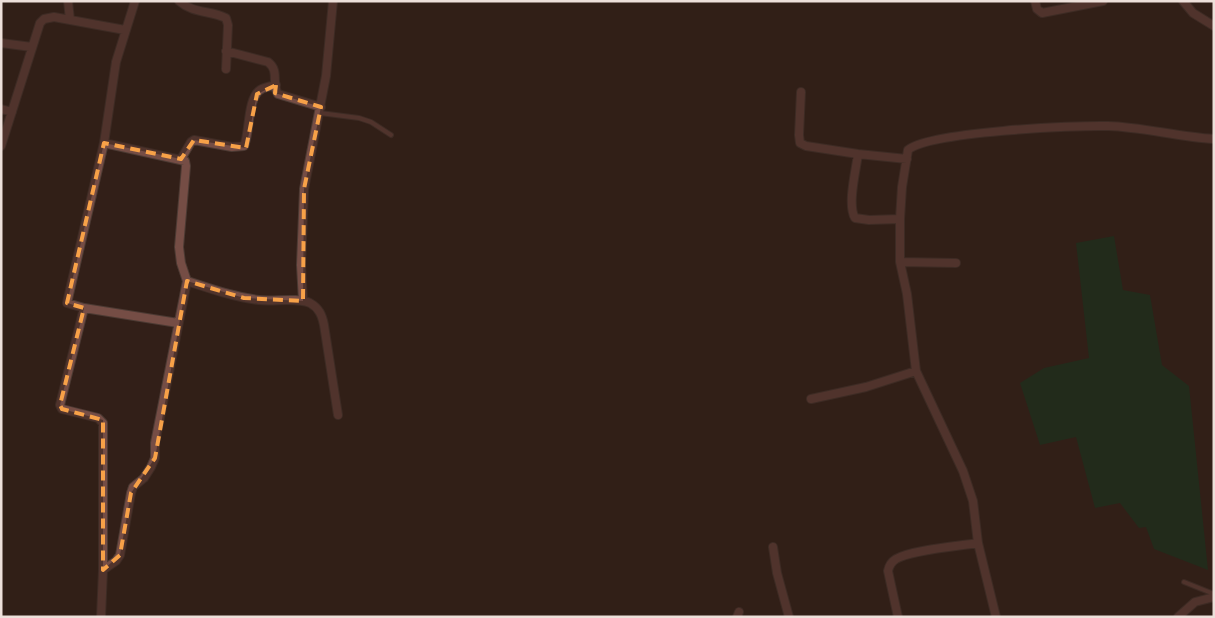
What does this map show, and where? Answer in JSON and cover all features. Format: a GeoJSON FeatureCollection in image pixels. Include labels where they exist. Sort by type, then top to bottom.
{"type":"FeatureCollection","features":[{"type":"Feature","properties":{"kind":"street"},"geometry":{"type":"LineString","coordinates":[[68,1],[70,20]]}},
{"type":"Feature","properties":{"kind":"street"},"geometry":{"type":"LineString","coordinates":[[135,1],[116,62],[104,142],[67,304],[178,323]]}},
{"type":"Feature","properties":{"kind":"street"},"geometry":{"type":"LineString","coordinates":[[179,1],[196,12],[217,14],[226,18],[228,25],[226,69]]}},
{"type":"Feature","properties":{"kind":"street"},"geometry":{"type":"LineString","coordinates":[[303,301],[301,265],[304,189],[326,76],[333,1]]}},
{"type":"Feature","properties":{"kind":"street"},"geometry":{"type":"LineString","coordinates":[[1035,1],[1037,9],[1042,13],[1103,1]]}},
{"type":"Feature","properties":{"kind":"street"},"geometry":{"type":"LineString","coordinates":[[1183,1],[1193,13],[1214,26]]}},
{"type":"Feature","properties":{"kind":"street"},"geometry":{"type":"LineString","coordinates":[[1,146],[40,23],[54,17],[125,30]]}},
{"type":"Feature","properties":{"kind":"street"},"geometry":{"type":"LineString","coordinates":[[1,43],[32,47]]}},
{"type":"Feature","properties":{"kind":"street"},"geometry":{"type":"LineString","coordinates":[[226,51],[268,62],[274,69],[276,91],[280,95],[320,110]]}},
{"type":"Feature","properties":{"kind":"street"},"geometry":{"type":"LineString","coordinates":[[181,159],[194,140],[232,147],[244,146],[248,121],[257,94],[261,90],[276,85]]}},
{"type":"Feature","properties":{"kind":"street"},"geometry":{"type":"LineString","coordinates":[[801,92],[800,143],[806,146],[858,154],[907,159]]}},
{"type":"Feature","properties":{"kind":"street"},"geometry":{"type":"LineString","coordinates":[[1,109],[12,112]]}},
{"type":"Feature","properties":{"kind":"street"},"geometry":{"type":"LineString","coordinates":[[996,617],[978,543],[973,501],[963,471],[916,372],[907,294],[900,262],[902,187],[908,150],[913,146],[939,138],[1019,129],[1108,126],[1138,128],[1164,134],[1214,140]]}},
{"type":"Feature","properties":{"kind":"street"},"geometry":{"type":"LineString","coordinates":[[103,570],[116,561],[120,555],[131,493],[137,482],[144,478],[155,458],[154,443],[187,281],[181,263],[179,247],[185,161],[104,142]]}},
{"type":"Feature","properties":{"kind":"street"},"geometry":{"type":"LineString","coordinates":[[858,154],[852,204],[854,218],[869,220],[900,219]]}},
{"type":"Feature","properties":{"kind":"street"},"geometry":{"type":"LineString","coordinates":[[900,262],[956,263]]}},
{"type":"Feature","properties":{"kind":"street"},"geometry":{"type":"LineString","coordinates":[[187,281],[244,298],[262,301],[303,301],[310,303],[320,311],[338,415]]}},
{"type":"Feature","properties":{"kind":"street"},"geometry":{"type":"LineString","coordinates":[[84,308],[60,408],[98,418],[103,423],[102,617]]}},
{"type":"Feature","properties":{"kind":"street"},"geometry":{"type":"LineString","coordinates":[[811,399],[866,388],[916,372]]}},
{"type":"Feature","properties":{"kind":"street"},"geometry":{"type":"LineString","coordinates":[[898,617],[888,572],[890,564],[895,559],[911,553],[978,543]]}},
{"type":"Feature","properties":{"kind":"street"},"geometry":{"type":"LineString","coordinates":[[773,548],[777,573],[789,617]]}},
{"type":"Feature","properties":{"kind":"street"},"geometry":{"type":"LineString","coordinates":[[1178,617],[1195,602],[1214,595]]}},
{"type":"Feature","properties":{"kind":"lane"},"geometry":{"type":"LineString","coordinates":[[320,110],[371,122],[391,135]]}},
{"type":"Feature","properties":{"kind":"lane"},"geometry":{"type":"LineString","coordinates":[[1184,582],[1214,595]]}},
{"type":"Feature","properties":{"kind":"highlighted area"},"geometry":{"type":"Polygon","coordinates":[[[276,85],[275,93],[321,107],[304,189],[303,301],[244,298],[187,281],[155,458],[131,493],[120,555],[103,570],[103,420],[62,409],[60,405],[84,308],[67,303],[104,143],[181,159],[194,140],[246,148],[257,94],[276,85]]]}},
{"type":"Feature","properties":{"kind":"green space"},"geometry":{"type":"Polygon","coordinates":[[[1114,236],[1123,290],[1150,295],[1162,365],[1189,386],[1208,570],[1154,549],[1146,527],[1139,528],[1120,503],[1095,508],[1076,437],[1040,445],[1020,383],[1044,368],[1089,358],[1076,243],[1114,236]]]}}]}
